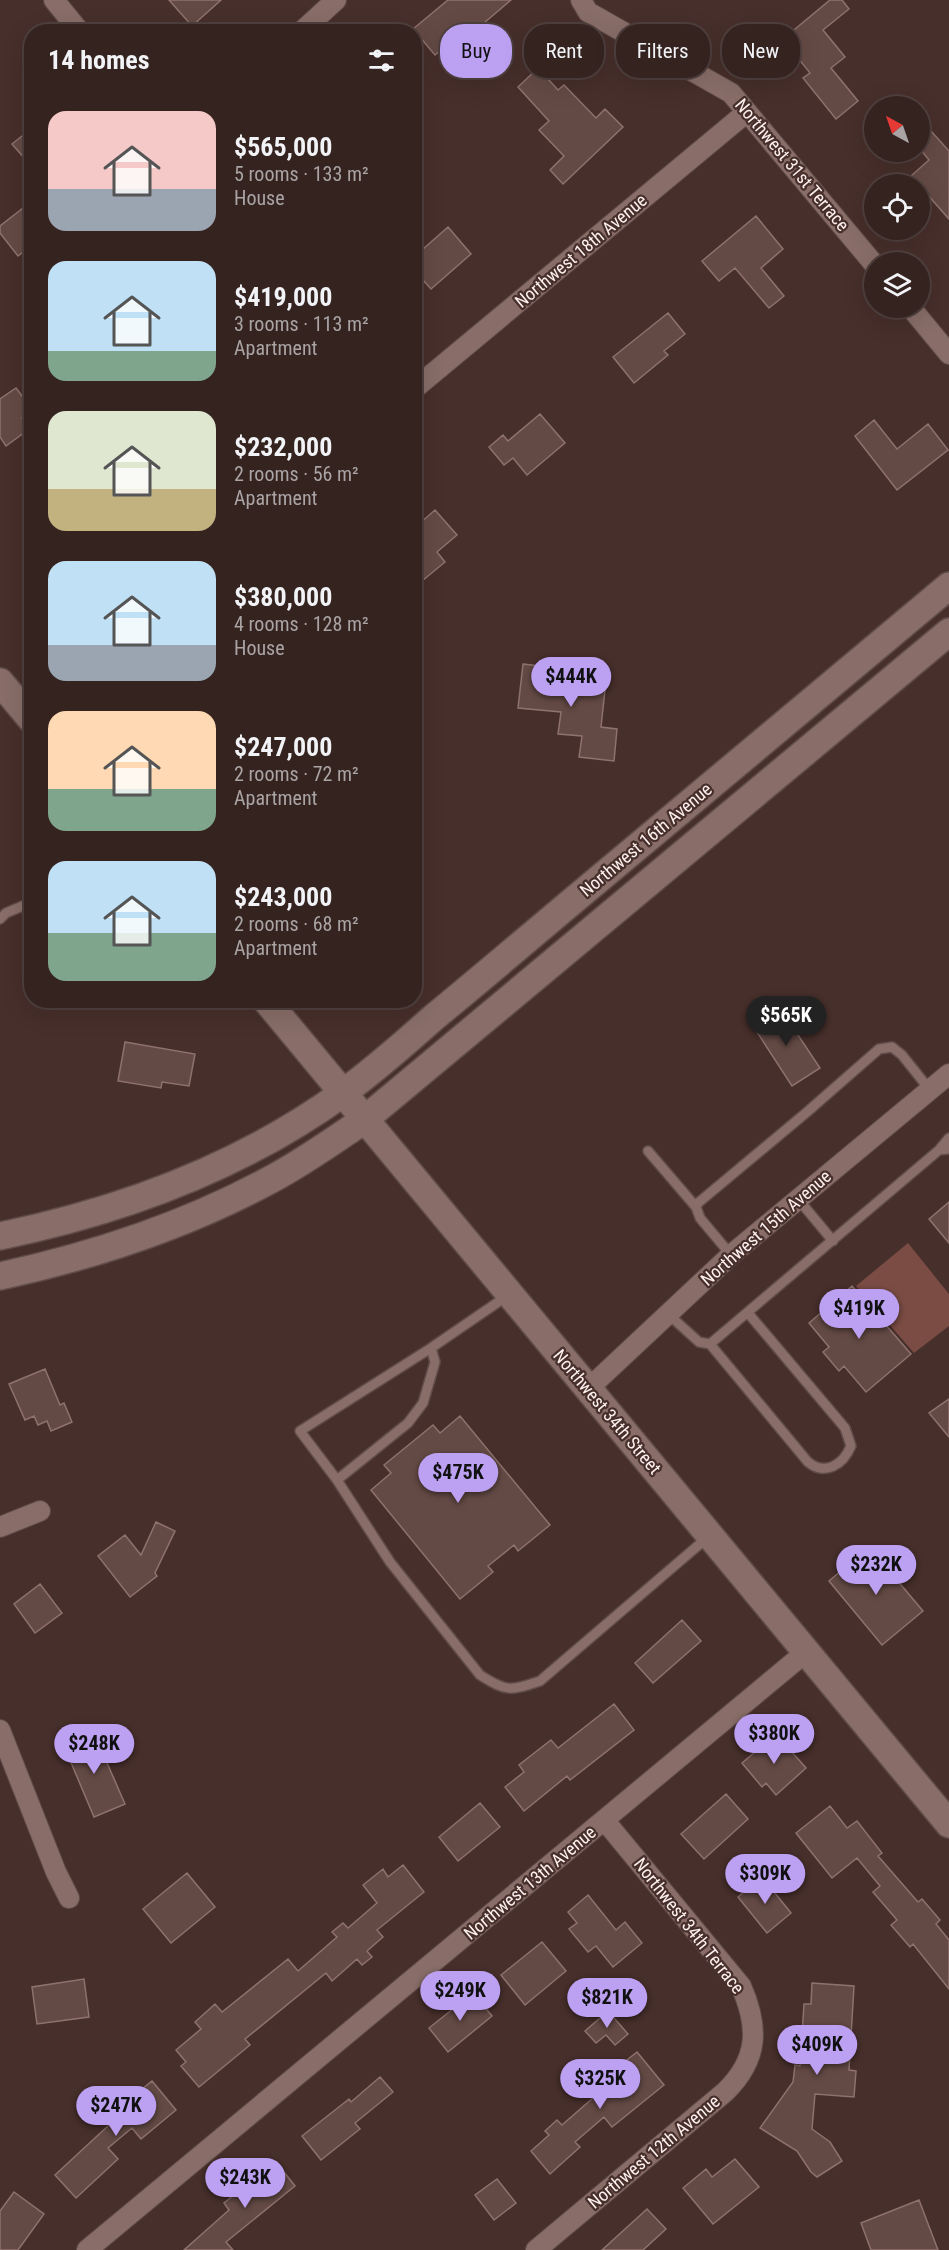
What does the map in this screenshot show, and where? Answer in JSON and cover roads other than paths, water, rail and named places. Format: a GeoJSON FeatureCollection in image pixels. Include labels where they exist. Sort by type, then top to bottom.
{"type":"FeatureCollection","features":[{"type":"Feature","properties":{"kind":"main road","name":"Northwest 16th Avenue"},"geometry":{"type":"LineString","coordinates":[[0,1236],[82,1216],[141,1198],[199,1175],[255,1147],[342,1093],[678,815],[787,720],[949,586]]}},
{"type":"Feature","properties":{"kind":"main road","name":"Northwest 16th Avenue"},"geometry":{"type":"LineString","coordinates":[[0,1276],[92,1253],[210,1210],[270,1180],[364,1120],[949,632]]}},
{"type":"Feature","properties":{"kind":"main road"},"geometry":{"type":"LineString","coordinates":[[0,682],[24,710]]}},
{"type":"Feature","properties":{"kind":"main road"},"geometry":{"type":"LineString","coordinates":[[678,815],[701,839]]}},
{"type":"Feature","properties":{"kind":"main road","name":"Northwest 34th Street"},"geometry":{"type":"LineString","coordinates":[[273,1008],[949,1824]]}},
{"type":"Feature","properties":{"kind":"street"},"geometry":{"type":"LineString","coordinates":[[54,0],[74,24]]}},
{"type":"Feature","properties":{"kind":"street"},"geometry":{"type":"LineString","coordinates":[[310,24],[336,0]]}},
{"type":"Feature","properties":{"kind":"street","name":"Northwest 31st Terrace"},"geometry":{"type":"LineString","coordinates":[[581,0],[588,12],[731,93],[864,252]]}},
{"type":"Feature","properties":{"kind":"street","name":"Northwest 18th Avenue"},"geometry":{"type":"LineString","coordinates":[[422,382],[747,112]]}},
{"type":"Feature","properties":{"kind":"street"},"geometry":{"type":"LineString","coordinates":[[919,318],[949,354]]}},
{"type":"Feature","properties":{"kind":"street","name":"Northwest 15th Avenue"},"geometry":{"type":"LineString","coordinates":[[588,1389],[731,1255],[949,1074]]}},
{"type":"Feature","properties":{"kind":"street"},"geometry":{"type":"LineString","coordinates":[[0,1527],[40,1511]]}},
{"type":"Feature","properties":{"kind":"street","name":"Northwest 13th Avenue"},"geometry":{"type":"LineString","coordinates":[[87,2250],[806,1652]]}},
{"type":"Feature","properties":{"kind":"street"},"geometry":{"type":"LineString","coordinates":[[0,1730],[56,1872],[69,1898]]}},
{"type":"Feature","properties":{"kind":"street","name":"Northwest 34th Terrace"},"geometry":{"type":"LineString","coordinates":[[605,1821],[741,1986],[751,2009],[753,2040]]}},
{"type":"Feature","properties":{"kind":"street","name":"Northwest 12th Avenue"},"geometry":{"type":"LineString","coordinates":[[536,2250],[737,2081],[748,2062],[753,2040]]}},
{"type":"Feature","properties":{"kind":"lane"},"geometry":{"type":"LineString","coordinates":[[0,919],[24,906]]}},
{"type":"Feature","properties":{"kind":"lane"},"geometry":{"type":"LineString","coordinates":[[696,1207],[701,1199],[807,1112],[879,1048],[891,1047],[902,1055],[930,1090]]}},
{"type":"Feature","properties":{"kind":"lane"},"geometry":{"type":"LineString","coordinates":[[710,1344],[939,1150],[949,1138]]}},
{"type":"Feature","properties":{"kind":"lane"},"geometry":{"type":"LineString","coordinates":[[939,1150],[949,1149]]}},
{"type":"Feature","properties":{"kind":"lane"},"geometry":{"type":"LineString","coordinates":[[648,1151],[696,1207],[700,1218],[731,1255]]}},
{"type":"Feature","properties":{"kind":"lane"},"geometry":{"type":"LineString","coordinates":[[798,1199],[833,1241]]}},
{"type":"Feature","properties":{"kind":"lane"},"geometry":{"type":"LineString","coordinates":[[509,1294],[431,1348],[300,1431],[337,1480],[390,1562],[480,1674],[500,1687],[515,1689],[540,1681],[710,1535]]}},
{"type":"Feature","properties":{"kind":"lane"},"geometry":{"type":"LineString","coordinates":[[668,1314],[699,1342],[710,1344],[808,1462],[816,1468],[825,1469],[841,1461],[851,1446],[845,1428],[747,1313]]}},
{"type":"Feature","properties":{"kind":"lane"},"geometry":{"type":"LineString","coordinates":[[337,1480],[408,1423],[423,1403],[435,1362],[431,1348]]}}]}
